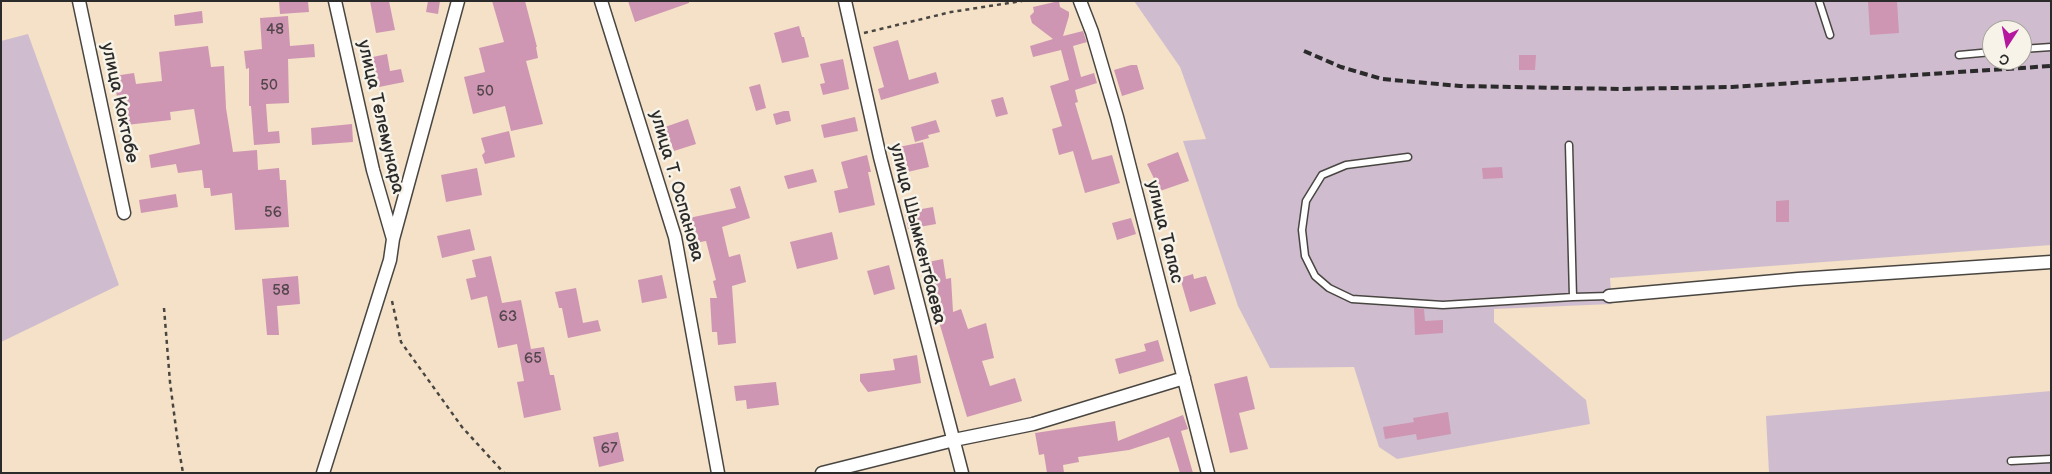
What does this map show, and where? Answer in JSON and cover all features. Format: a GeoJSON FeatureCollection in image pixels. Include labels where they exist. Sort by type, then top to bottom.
{"type":"FeatureCollection","features":[{"type":"Feature","properties":{"kind":"street","name":"улица Коктобе"},"geometry":{"type":"LineString","coordinates":[[79,1],[124,213]]}},
{"type":"Feature","properties":{"kind":"street","name":"улица Телемунара"},"geometry":{"type":"LineString","coordinates":[[335,1],[372,170],[393,239]]}},
{"type":"Feature","properties":{"kind":"street"},"geometry":{"type":"LineString","coordinates":[[323,473],[390,260],[393,239],[458,1]]}},
{"type":"Feature","properties":{"kind":"street","name":"улица Т. Оспанова"},"geometry":{"type":"LineString","coordinates":[[601,1],[675,237],[718,473]]}},
{"type":"Feature","properties":{"kind":"street","name":"улица Шымкентбаева"},"geometry":{"type":"LineString","coordinates":[[845,1],[882,166],[962,473]]}},
{"type":"Feature","properties":{"kind":"street","name":"улица Талас"},"geometry":{"type":"LineString","coordinates":[[1080,1],[1092,32],[1117,117],[1208,473]]}},
{"type":"Feature","properties":{"kind":"street"},"geometry":{"type":"LineString","coordinates":[[1609,296],[2051,262]]}},
{"type":"Feature","properties":{"kind":"street"},"geometry":{"type":"LineString","coordinates":[[822,473],[954,440],[1033,424],[1184,378]]}},
{"type":"Feature","properties":{"kind":"lane"},"geometry":{"type":"LineString","coordinates":[[1819,1],[1830,35]]}},
{"type":"Feature","properties":{"kind":"lane"},"geometry":{"type":"LineString","coordinates":[[2032,48],[2051,46]]}},
{"type":"Feature","properties":{"kind":"lane"},"geometry":{"type":"LineString","coordinates":[[1959,55],[1982,53]]}},
{"type":"Feature","properties":{"kind":"lane"},"geometry":{"type":"LineString","coordinates":[[1569,145],[1573,296]]}},
{"type":"Feature","properties":{"kind":"lane"},"geometry":{"type":"LineString","coordinates":[[1408,157],[1346,165],[1322,175],[1306,201],[1302,230],[1305,256],[1315,276],[1329,288],[1352,300],[1443,305],[1573,296],[1609,296]]}},
{"type":"Feature","properties":{"kind":"lane"},"geometry":{"type":"LineString","coordinates":[[2011,461],[2051,459]]}},
{"type":"Feature","properties":{"kind":"path"},"geometry":{"type":"LineString","coordinates":[[853,36],[951,12],[1022,1]]}},
{"type":"Feature","properties":{"kind":"path"},"geometry":{"type":"LineString","coordinates":[[392,299],[401,342],[462,427],[504,473]]}},
{"type":"Feature","properties":{"kind":"path"},"geometry":{"type":"LineString","coordinates":[[164,308],[170,382],[183,473]]}},
{"type":"Feature","properties":{"kind":"shaded area"},"geometry":{"type":"Polygon","coordinates":[[[1134,1],[2051,1],[2051,245],[1610,278],[1612,304],[1494,309],[1494,322],[1586,400],[1590,424],[1397,459],[1379,447],[1354,367],[1270,368],[1238,306],[1183,141],[1206,139],[1180,67],[1134,1]]]}},
{"type":"Feature","properties":{"kind":"shaded area"},"geometry":{"type":"Polygon","coordinates":[[[28,34],[119,285],[1,342],[1,41],[28,34]]]}},
{"type":"Feature","properties":{"kind":"shaded area"},"geometry":{"type":"Polygon","coordinates":[[[2051,391],[2051,473],[1769,473],[1766,416],[2051,391]]]}},
{"type":"Feature","properties":{"kind":"building"},"geometry":{"type":"Polygon","coordinates":[[[279,1],[308,1],[309,12],[280,14],[279,1]]]}},
{"type":"Feature","properties":{"kind":"building"},"geometry":{"type":"Polygon","coordinates":[[[370,1],[389,1],[395,30],[376,33],[370,1]]]}},
{"type":"Feature","properties":{"kind":"building"},"geometry":{"type":"Polygon","coordinates":[[[428,1],[440,1],[438,14],[426,12],[428,1]]]}},
{"type":"Feature","properties":{"kind":"building"},"geometry":{"type":"Polygon","coordinates":[[[492,1],[525,1],[538,58],[526,61],[543,124],[511,131],[505,106],[473,114],[464,77],[485,72],[479,48],[504,42],[492,1]]]}},
{"type":"Feature","properties":{"kind":"building"},"geometry":{"type":"Polygon","coordinates":[[[628,1],[689,1],[689,3],[635,22],[628,1]]]}},
{"type":"Feature","properties":{"kind":"building"},"geometry":{"type":"Polygon","coordinates":[[[1059,1],[1060,7],[1069,12],[1063,36],[1083,31],[1087,42],[1073,46],[1081,77],[1094,73],[1097,83],[1075,90],[1078,102],[1075,103],[1092,160],[1112,155],[1120,183],[1085,193],[1073,151],[1059,155],[1052,129],[1062,126],[1050,86],[1069,80],[1061,50],[1033,57],[1030,46],[1053,39],[1032,23],[1030,16],[1034,12],[1033,7],[1059,1]]]}},
{"type":"Feature","properties":{"kind":"building"},"geometry":{"type":"Polygon","coordinates":[[[1868,1],[1897,1],[1899,33],[1870,35],[1868,1]]]}},
{"type":"Feature","properties":{"kind":"building"},"geometry":{"type":"Polygon","coordinates":[[[202,11],[203,23],[175,26],[174,15],[202,11]]]}},
{"type":"Feature","properties":{"kind":"building"},"geometry":{"type":"Polygon","coordinates":[[[288,16],[290,46],[314,44],[315,57],[288,59],[289,103],[266,104],[268,132],[279,131],[280,143],[254,145],[251,106],[249,106],[249,68],[246,69],[244,51],[262,49],[260,18],[288,16]]]}},
{"type":"Feature","properties":{"kind":"building"},"geometry":{"type":"Polygon","coordinates":[[[799,26],[809,57],[782,63],[774,33],[799,26]]]}},
{"type":"Feature","properties":{"kind":"building"},"geometry":{"type":"Polygon","coordinates":[[[898,40],[909,80],[936,72],[939,83],[881,100],[878,89],[884,87],[873,47],[898,40]]]}},
{"type":"Feature","properties":{"kind":"building"},"geometry":{"type":"Polygon","coordinates":[[[208,46],[211,67],[224,66],[226,108],[233,152],[257,150],[258,170],[279,168],[280,180],[286,180],[289,227],[235,230],[232,193],[211,196],[210,188],[204,188],[202,170],[178,173],[176,164],[151,168],[149,155],[200,144],[194,109],[170,112],[171,120],[126,125],[125,111],[119,112],[114,76],[134,73],[136,84],[162,81],[159,52],[208,46]]]}},
{"type":"Feature","properties":{"kind":"building"},"geometry":{"type":"Polygon","coordinates":[[[387,54],[390,71],[401,69],[404,82],[374,88],[368,58],[387,54]]]}},
{"type":"Feature","properties":{"kind":"building"},"geometry":{"type":"Polygon","coordinates":[[[1519,55],[1536,55],[1535,70],[1519,70],[1519,55]]]}},
{"type":"Feature","properties":{"kind":"building"},"geometry":{"type":"Polygon","coordinates":[[[843,59],[849,89],[823,95],[820,84],[825,83],[820,64],[843,59]]]}},
{"type":"Feature","properties":{"kind":"building"},"geometry":{"type":"Polygon","coordinates":[[[1137,65],[1144,89],[1122,96],[1114,70],[1137,65]]]}},
{"type":"Feature","properties":{"kind":"building"},"geometry":{"type":"Polygon","coordinates":[[[760,84],[766,108],[756,111],[749,87],[760,84]]]}},
{"type":"Feature","properties":{"kind":"building"},"geometry":{"type":"Polygon","coordinates":[[[1003,97],[1008,114],[996,117],[991,100],[1003,97]]]}},
{"type":"Feature","properties":{"kind":"building"},"geometry":{"type":"Polygon","coordinates":[[[789,111],[791,121],[776,125],[773,114],[789,111]]]}},
{"type":"Feature","properties":{"kind":"building"},"geometry":{"type":"Polygon","coordinates":[[[855,117],[858,131],[824,138],[821,125],[855,117]]]}},
{"type":"Feature","properties":{"kind":"building"},"geometry":{"type":"Polygon","coordinates":[[[688,119],[696,144],[674,151],[665,127],[688,119]]]}},
{"type":"Feature","properties":{"kind":"building"},"geometry":{"type":"Polygon","coordinates":[[[936,120],[940,132],[928,135],[929,138],[915,142],[911,127],[936,120]]]}},
{"type":"Feature","properties":{"kind":"building"},"geometry":{"type":"Polygon","coordinates":[[[352,124],[353,142],[312,145],[311,128],[352,124]]]}},
{"type":"Feature","properties":{"kind":"building"},"geometry":{"type":"Polygon","coordinates":[[[509,131],[515,157],[485,164],[482,155],[485,152],[481,138],[509,131]]]}},
{"type":"Feature","properties":{"kind":"building"},"geometry":{"type":"Polygon","coordinates":[[[923,142],[929,167],[899,174],[894,148],[923,142]]]}},
{"type":"Feature","properties":{"kind":"building"},"geometry":{"type":"Polygon","coordinates":[[[1178,152],[1189,181],[1160,191],[1147,164],[1178,152]]]}},
{"type":"Feature","properties":{"kind":"building"},"geometry":{"type":"Polygon","coordinates":[[[867,155],[871,172],[868,172],[875,205],[839,213],[834,191],[848,188],[841,162],[867,155]]]}},
{"type":"Feature","properties":{"kind":"building"},"geometry":{"type":"Polygon","coordinates":[[[1502,167],[1503,178],[1483,179],[1482,168],[1502,167]]]}},
{"type":"Feature","properties":{"kind":"building"},"geometry":{"type":"Polygon","coordinates":[[[477,168],[482,195],[446,202],[441,175],[477,168]]]}},
{"type":"Feature","properties":{"kind":"building"},"geometry":{"type":"Polygon","coordinates":[[[813,169],[817,182],[788,189],[784,176],[813,169]]]}},
{"type":"Feature","properties":{"kind":"building"},"geometry":{"type":"Polygon","coordinates":[[[740,186],[750,218],[722,227],[729,257],[740,254],[746,282],[732,286],[736,343],[718,345],[717,332],[712,332],[710,298],[717,298],[713,281],[716,280],[706,241],[695,243],[689,218],[736,208],[730,189],[740,186]]]}},
{"type":"Feature","properties":{"kind":"building"},"geometry":{"type":"Polygon","coordinates":[[[176,194],[178,207],[141,213],[139,200],[176,194]]]}},
{"type":"Feature","properties":{"kind":"building"},"geometry":{"type":"Polygon","coordinates":[[[1789,200],[1789,222],[1776,222],[1776,201],[1789,200]]]}},
{"type":"Feature","properties":{"kind":"building"},"geometry":{"type":"Polygon","coordinates":[[[933,207],[936,224],[908,229],[905,212],[933,207]]]}},
{"type":"Feature","properties":{"kind":"building"},"geometry":{"type":"Polygon","coordinates":[[[1131,218],[1136,234],[1117,240],[1112,223],[1131,218]]]}},
{"type":"Feature","properties":{"kind":"building"},"geometry":{"type":"Polygon","coordinates":[[[470,229],[475,250],[442,258],[437,236],[470,229]]]}},
{"type":"Feature","properties":{"kind":"building"},"geometry":{"type":"Polygon","coordinates":[[[832,232],[838,259],[797,269],[790,242],[832,232]]]}},
{"type":"Feature","properties":{"kind":"building"},"geometry":{"type":"Polygon","coordinates":[[[491,256],[502,303],[521,300],[531,349],[544,347],[550,375],[554,375],[561,410],[524,418],[517,382],[524,381],[517,344],[498,348],[487,296],[471,300],[466,279],[476,277],[472,260],[491,256]]]}},
{"type":"Feature","properties":{"kind":"building"},"geometry":{"type":"Polygon","coordinates":[[[943,259],[946,279],[951,278],[953,312],[961,309],[968,329],[986,323],[994,358],[982,361],[990,386],[1015,378],[1022,401],[967,417],[932,298],[929,299],[928,262],[943,259]]]}},
{"type":"Feature","properties":{"kind":"building"},"geometry":{"type":"Polygon","coordinates":[[[889,265],[895,289],[874,295],[867,271],[889,265]]]}},
{"type":"Feature","properties":{"kind":"building"},"geometry":{"type":"Polygon","coordinates":[[[1193,274],[1194,279],[1206,276],[1216,304],[1190,312],[1180,278],[1193,274]]]}},
{"type":"Feature","properties":{"kind":"building"},"geometry":{"type":"Polygon","coordinates":[[[662,275],[667,298],[642,303],[638,280],[662,275]]]}},
{"type":"Feature","properties":{"kind":"building"},"geometry":{"type":"Polygon","coordinates":[[[298,276],[300,304],[277,306],[279,335],[267,335],[262,279],[298,276]]]}},
{"type":"Feature","properties":{"kind":"building"},"geometry":{"type":"Polygon","coordinates":[[[576,288],[583,323],[598,320],[601,331],[568,338],[562,308],[559,308],[555,292],[576,288]]]}},
{"type":"Feature","properties":{"kind":"building"},"geometry":{"type":"Polygon","coordinates":[[[1414,308],[1424,309],[1425,321],[1443,320],[1443,333],[1415,335],[1414,308]]]}},
{"type":"Feature","properties":{"kind":"building"},"geometry":{"type":"Polygon","coordinates":[[[1158,340],[1164,361],[1119,374],[1115,359],[1146,351],[1144,344],[1158,340]]]}},
{"type":"Feature","properties":{"kind":"building"},"geometry":{"type":"Polygon","coordinates":[[[917,355],[921,383],[868,392],[860,381],[860,374],[895,370],[893,359],[917,355]]]}},
{"type":"Feature","properties":{"kind":"building"},"geometry":{"type":"Polygon","coordinates":[[[1247,376],[1255,409],[1239,413],[1248,449],[1230,453],[1214,384],[1247,376]]]}},
{"type":"Feature","properties":{"kind":"building"},"geometry":{"type":"Polygon","coordinates":[[[776,382],[779,405],[747,409],[746,400],[736,401],[734,386],[776,382]]]}},
{"type":"Feature","properties":{"kind":"building"},"geometry":{"type":"Polygon","coordinates":[[[1448,412],[1451,434],[1417,440],[1416,434],[1385,439],[1383,427],[1414,422],[1413,418],[1448,412]]]}},
{"type":"Feature","properties":{"kind":"building"},"geometry":{"type":"Polygon","coordinates":[[[1183,415],[1188,429],[1181,431],[1193,473],[1180,473],[1169,437],[1129,450],[1078,457],[1079,462],[1063,465],[1064,473],[1047,473],[1044,454],[1039,455],[1035,433],[1115,421],[1118,441],[1183,415]]]}},
{"type":"Feature","properties":{"kind":"building"},"geometry":{"type":"Polygon","coordinates":[[[618,432],[624,461],[599,467],[593,437],[618,432]]]}},
{"type":"Feature","properties":{"kind":"railway"},"geometry":{"type":"LineString","coordinates":[[1304,51],[1341,67],[1382,79],[1460,86],[1619,89],[1732,87],[2051,66]]}}]}
